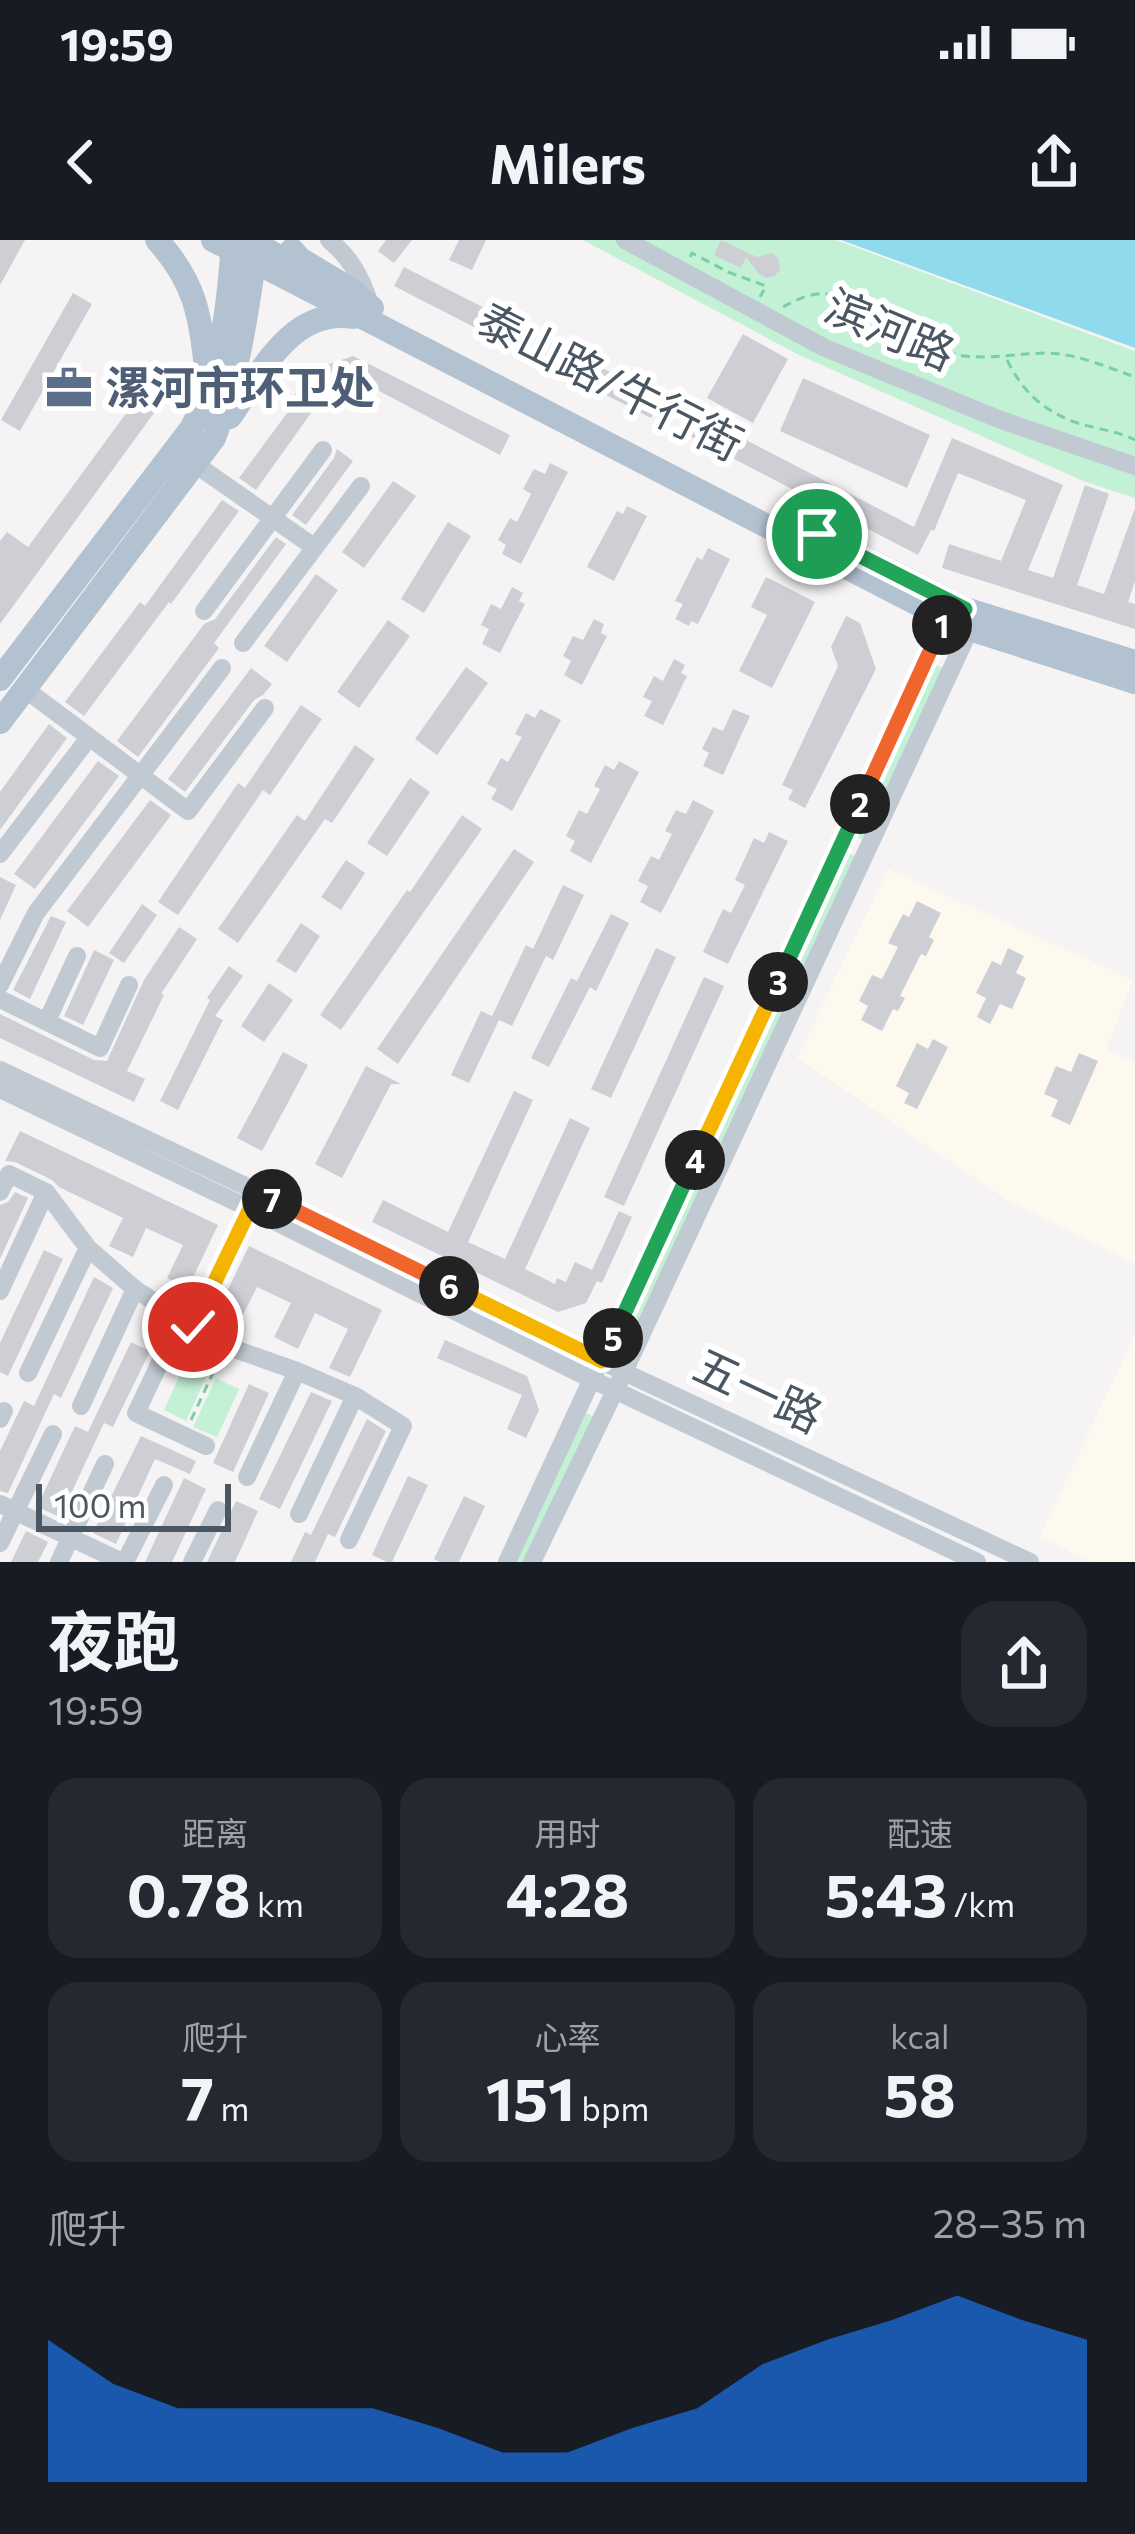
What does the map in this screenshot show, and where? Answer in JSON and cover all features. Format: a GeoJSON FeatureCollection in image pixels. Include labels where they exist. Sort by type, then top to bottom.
{"type":"FeatureCollection","features":[{"type":"Feature","properties":{"kind":"main road"},"geometry":{"type":"LineString","coordinates":[[157,240],[179,264],[191,291],[200,318],[208,387]]}},
{"type":"Feature","properties":{"kind":"main road"},"geometry":{"type":"LineString","coordinates":[[283,240],[300,259],[350,289],[368,314]]}},
{"type":"Feature","properties":{"kind":"main road"},"geometry":{"type":"LineString","coordinates":[[0,679],[191,429],[208,387],[241,245]]}},
{"type":"Feature","properties":{"kind":"main road"},"geometry":{"type":"LineString","coordinates":[[214,438],[241,356],[241,245]]}},
{"type":"Feature","properties":{"kind":"main road","name":"泰山路/牛行街"},"geometry":{"type":"LineString","coordinates":[[241,245],[960,619],[1135,682]]}},
{"type":"Feature","properties":{"kind":"main road"},"geometry":{"type":"LineString","coordinates":[[0,722],[280,346],[299,328],[338,315],[368,314]]}},
{"type":"Feature","properties":{"kind":"main road","name":"泰山路/牛行街"},"geometry":{"type":"LineString","coordinates":[[960,619],[1135,662]]}},
{"type":"Feature","properties":{"kind":"street","name":"滨河路"},"geometry":{"type":"LineString","coordinates":[[625,240],[825,348],[979,411],[1135,466]]}},
{"type":"Feature","properties":{"kind":"street"},"geometry":{"type":"LineString","coordinates":[[342,244],[357,269],[368,314]]}},
{"type":"Feature","properties":{"kind":"street"},"geometry":{"type":"LineString","coordinates":[[204,611],[323,450]]}},
{"type":"Feature","properties":{"kind":"street"},"geometry":{"type":"LineString","coordinates":[[195,464],[314,548]]}},
{"type":"Feature","properties":{"kind":"street"},"geometry":{"type":"LineString","coordinates":[[243,644],[361,486]]}},
{"type":"Feature","properties":{"kind":"street"},"geometry":{"type":"LineString","coordinates":[[507,1562],[843,841],[960,619]]}},
{"type":"Feature","properties":{"kind":"street"},"geometry":{"type":"LineString","coordinates":[[532,1562],[866,851],[960,619]]}},
{"type":"Feature","properties":{"kind":"street"},"geometry":{"type":"LineString","coordinates":[[0,986],[36,913],[222,668]]}},
{"type":"Feature","properties":{"kind":"street"},"geometry":{"type":"LineString","coordinates":[[25,689],[188,812],[265,708]]}},
{"type":"Feature","properties":{"kind":"street"},"geometry":{"type":"LineString","coordinates":[[0,854],[88,739]]}},
{"type":"Feature","properties":{"kind":"street"},"geometry":{"type":"LineString","coordinates":[[843,841],[866,851]]}},
{"type":"Feature","properties":{"kind":"street"},"geometry":{"type":"LineString","coordinates":[[47,1021],[77,956]]}},
{"type":"Feature","properties":{"kind":"street"},"geometry":{"type":"LineString","coordinates":[[0,999],[100,1048],[129,985]]}},
{"type":"Feature","properties":{"kind":"street","name":"五一路"},"geometry":{"type":"LineString","coordinates":[[0,1070],[593,1380],[976,1562]]}},
{"type":"Feature","properties":{"kind":"street","name":"五一路"},"geometry":{"type":"LineString","coordinates":[[0,1089],[254,1200],[1030,1562]]}},
{"type":"Feature","properties":{"kind":"street"},"geometry":{"type":"LineString","coordinates":[[701,1148],[724,1158]]}},
{"type":"Feature","properties":{"kind":"street"},"geometry":{"type":"LineString","coordinates":[[0,1192],[9,1174],[46,1192],[88,1248],[135,1288],[193,1327],[226,1346],[355,1396],[403,1426],[349,1540]]}},
{"type":"Feature","properties":{"kind":"street"},"geometry":{"type":"LineString","coordinates":[[0,1291],[46,1192]]}},
{"type":"Feature","properties":{"kind":"street"},"geometry":{"type":"LineString","coordinates":[[206,1446],[136,1413],[174,1333],[193,1327],[254,1200]]}},
{"type":"Feature","properties":{"kind":"street"},"geometry":{"type":"LineString","coordinates":[[28,1373],[88,1248]]}},
{"type":"Feature","properties":{"kind":"street"},"geometry":{"type":"LineString","coordinates":[[81,1406],[135,1288]]}},
{"type":"Feature","properties":{"kind":"street"},"geometry":{"type":"LineString","coordinates":[[247,1477],[297,1371]]}},
{"type":"Feature","properties":{"kind":"street"},"geometry":{"type":"LineString","coordinates":[[299,1514],[355,1396]]}},
{"type":"Feature","properties":{"kind":"street"},"geometry":{"type":"LineString","coordinates":[[0,1543],[8,1508],[52,1433]]}},
{"type":"Feature","properties":{"kind":"street"},"geometry":{"type":"LineString","coordinates":[[58,1562],[105,1464]]}},
{"type":"Feature","properties":{"kind":"street"},"geometry":{"type":"LineString","coordinates":[[8,1508],[123,1562],[164,1485]]}},
{"type":"Feature","properties":{"kind":"street"},"geometry":{"type":"LineString","coordinates":[[192,1562],[218,1510]]}},
{"type":"Feature","properties":{"kind":"path"},"geometry":{"type":"LineString","coordinates":[[682,271],[692,253],[766,286],[759,313]]}},
{"type":"Feature","properties":{"kind":"path"},"geometry":{"type":"LineString","coordinates":[[759,313],[825,293],[864,308],[935,348],[974,359],[1047,353],[1078,357],[1135,377]]}},
{"type":"Feature","properties":{"kind":"path"},"geometry":{"type":"LineString","coordinates":[[1006,358],[1023,391],[1070,420],[1118,431],[1135,440]]}},
{"type":"Feature","properties":{"kind":"path"},"geometry":{"type":"LineString","coordinates":[[184,1435],[226,1346]]}},
{"type":"Feature","properties":{"kind":"shaded area"},"geometry":{"type":"Polygon","coordinates":[[[888,869],[1133,980],[1106,1050],[1135,1062],[1135,1264],[1007,1200],[797,1058],[888,869]]]}},
{"type":"Feature","properties":{"kind":"shaded area"},"geometry":{"type":"Polygon","coordinates":[[[1135,1335],[1135,1562],[1092,1562],[1039,1537],[1135,1335]]]}},
{"type":"Feature","properties":{"kind":"green space"},"geometry":{"type":"Polygon","coordinates":[[[583,240],[836,240],[1135,351],[1135,498],[1083,481],[799,355],[583,240]]]}},
{"type":"Feature","properties":{"kind":"green space"},"geometry":{"type":"Polygon","coordinates":[[[934,664],[943,668],[863,840],[854,835],[934,664]]]}},
{"type":"Feature","properties":{"kind":"green space"},"geometry":{"type":"Polygon","coordinates":[[[846,852],[855,856],[720,1144],[711,1140],[846,852]]]}},
{"type":"Feature","properties":{"kind":"green space"},"geometry":{"type":"Polygon","coordinates":[[[701,1161],[711,1166],[638,1323],[628,1319],[701,1161]]]}},
{"type":"Feature","properties":{"kind":"green space"},"geometry":{"type":"Polygon","coordinates":[[[192,1348],[214,1359],[186,1421],[164,1410],[192,1348]]]}},
{"type":"Feature","properties":{"kind":"green space"},"geometry":{"type":"Polygon","coordinates":[[[216,1378],[239,1389],[217,1437],[193,1427],[216,1378]]]}},
{"type":"Feature","properties":{"kind":"green space"},"geometry":{"type":"Polygon","coordinates":[[[586,1413],[594,1417],[524,1562],[514,1562],[586,1413]]]}},
{"type":"Feature","properties":{"kind":"water"},"geometry":{"type":"Polygon","coordinates":[[[841,240],[1135,240],[1135,348],[841,240]]]}},
{"type":"Feature","properties":{"kind":"building"},"geometry":{"type":"Polygon","coordinates":[[[0,240],[25,240],[0,285],[0,240]]]}},
{"type":"Feature","properties":{"kind":"building"},"geometry":{"type":"Polygon","coordinates":[[[386,240],[412,240],[394,263],[378,251],[386,240]]]}},
{"type":"Feature","properties":{"kind":"building"},"geometry":{"type":"Polygon","coordinates":[[[459,240],[486,240],[472,270],[449,260],[459,240]]]}},
{"type":"Feature","properties":{"kind":"building"},"geometry":{"type":"Polygon","coordinates":[[[721,240],[757,257],[772,253],[780,270],[767,278],[746,257],[741,268],[714,255],[721,240]]]}},
{"type":"Feature","properties":{"kind":"building"},"geometry":{"type":"Polygon","coordinates":[[[404,267],[661,398],[651,418],[394,286],[404,267]]]}},
{"type":"Feature","properties":{"kind":"building"},"geometry":{"type":"Polygon","coordinates":[[[73,293],[92,304],[20,431],[1,420],[73,293]]]}},
{"type":"Feature","properties":{"kind":"building"},"geometry":{"type":"Polygon","coordinates":[[[743,334],[788,359],[753,423],[707,398],[743,334]]]}},
{"type":"Feature","properties":{"kind":"building"},"geometry":{"type":"Polygon","coordinates":[[[353,356],[510,435],[500,455],[364,383],[326,392],[256,490],[239,478],[315,369],[353,356]]]}},
{"type":"Feature","properties":{"kind":"building"},"geometry":{"type":"Polygon","coordinates":[[[163,363],[181,376],[0,624],[0,541],[7,532],[28,547],[163,363]]]}},
{"type":"Feature","properties":{"kind":"building"},"geometry":{"type":"Polygon","coordinates":[[[803,378],[930,435],[907,488],[780,431],[803,378]]]}},
{"type":"Feature","properties":{"kind":"building"},"geometry":{"type":"Polygon","coordinates":[[[700,416],[914,527],[952,438],[1063,485],[1028,570],[1053,578],[1085,485],[1109,494],[1077,585],[1104,594],[1135,508],[1135,581],[1128,602],[1135,604],[1135,629],[942,568],[949,544],[1001,561],[1026,500],[958,473],[934,531],[918,555],[690,436],[700,416]]]}},
{"type":"Feature","properties":{"kind":"building"},"geometry":{"type":"Polygon","coordinates":[[[337,449],[353,461],[306,525],[292,515],[337,449]]]}},
{"type":"Feature","properties":{"kind":"building"},"geometry":{"type":"Polygon","coordinates":[[[550,463],[568,472],[521,564],[502,554],[506,545],[498,540],[510,518],[517,522],[531,494],[523,489],[534,469],[545,474],[550,463]]]}},
{"type":"Feature","properties":{"kind":"building"},"geometry":{"type":"Polygon","coordinates":[[[393,481],[416,496],[364,568],[342,552],[393,481]]]}},
{"type":"Feature","properties":{"kind":"building"},"geometry":{"type":"Polygon","coordinates":[[[222,500],[239,511],[84,716],[65,702],[140,602],[145,606],[222,500]]]}},
{"type":"Feature","properties":{"kind":"building"},"geometry":{"type":"Polygon","coordinates":[[[627,506],[647,516],[614,581],[587,567],[617,511],[623,514],[627,506]]]}},
{"type":"Feature","properties":{"kind":"building"},"geometry":{"type":"Polygon","coordinates":[[[448,522],[471,536],[424,613],[401,599],[448,522]]]}},
{"type":"Feature","properties":{"kind":"building"},"geometry":{"type":"Polygon","coordinates":[[[276,537],[286,544],[214,643],[219,648],[138,757],[117,741],[276,537]]]}},
{"type":"Feature","properties":{"kind":"building"},"geometry":{"type":"Polygon","coordinates":[[[708,548],[730,559],[698,624],[691,621],[689,626],[675,619],[683,604],[675,601],[697,557],[702,560],[708,548]]]}},
{"type":"Feature","properties":{"kind":"building"},"geometry":{"type":"Polygon","coordinates":[[[316,574],[338,590],[287,662],[264,646],[316,574]]]}},
{"type":"Feature","properties":{"kind":"building"},"geometry":{"type":"Polygon","coordinates":[[[766,577],[815,602],[772,688],[739,671],[767,615],[751,607],[766,577]]]}},
{"type":"Feature","properties":{"kind":"building"},"geometry":{"type":"Polygon","coordinates":[[[512,587],[523,593],[519,601],[525,604],[500,653],[482,644],[489,629],[481,625],[491,604],[501,609],[512,587]]]}},
{"type":"Feature","properties":{"kind":"building"},"geometry":{"type":"Polygon","coordinates":[[[846,616],[860,623],[876,669],[805,808],[788,799],[793,790],[782,785],[838,666],[831,647],[846,616]]]}},
{"type":"Feature","properties":{"kind":"building"},"geometry":{"type":"Polygon","coordinates":[[[594,619],[604,624],[601,633],[607,636],[582,685],[564,675],[571,661],[563,656],[573,636],[583,640],[594,619]]]}},
{"type":"Feature","properties":{"kind":"building"},"geometry":{"type":"Polygon","coordinates":[[[388,620],[410,636],[359,708],[337,692],[388,620]]]}},
{"type":"Feature","properties":{"kind":"building"},"geometry":{"type":"Polygon","coordinates":[[[674,659],[685,665],[681,673],[687,676],[663,725],[644,716],[652,701],[643,697],[654,676],[663,681],[674,659]]]}},
{"type":"Feature","properties":{"kind":"building"},"geometry":{"type":"Polygon","coordinates":[[[466,667],[488,683],[437,755],[415,739],[466,667]]]}},
{"type":"Feature","properties":{"kind":"building"},"geometry":{"type":"Polygon","coordinates":[[[251,668],[272,684],[254,700],[185,792],[168,779],[251,668]]]}},
{"type":"Feature","properties":{"kind":"building"},"geometry":{"type":"Polygon","coordinates":[[[301,705],[322,719],[270,795],[263,790],[178,915],[158,902],[238,783],[245,788],[301,705]]]}},
{"type":"Feature","properties":{"kind":"building"},"geometry":{"type":"Polygon","coordinates":[[[540,709],[561,720],[512,811],[491,799],[497,789],[487,784],[501,758],[508,762],[522,737],[515,734],[526,713],[535,718],[540,709]]]}},
{"type":"Feature","properties":{"kind":"building"},"geometry":{"type":"Polygon","coordinates":[[[733,709],[750,716],[723,775],[703,766],[709,753],[702,749],[713,727],[723,731],[733,709]]]}},
{"type":"Feature","properties":{"kind":"building"},"geometry":{"type":"Polygon","coordinates":[[[49,724],[67,738],[0,830],[0,792],[49,724]]]}},
{"type":"Feature","properties":{"kind":"building"},"geometry":{"type":"Polygon","coordinates":[[[355,745],[375,759],[332,823],[325,819],[238,943],[218,929],[297,815],[305,821],[355,745]]]}},
{"type":"Feature","properties":{"kind":"building"},"geometry":{"type":"Polygon","coordinates":[[[98,761],[119,776],[35,889],[14,874],[98,761]]]}},
{"type":"Feature","properties":{"kind":"building"},"geometry":{"type":"Polygon","coordinates":[[[619,761],[639,772],[591,863],[570,851],[575,841],[566,836],[579,810],[587,814],[605,765],[614,770],[619,761]]]}},
{"type":"Feature","properties":{"kind":"building"},"geometry":{"type":"Polygon","coordinates":[[[410,778],[430,792],[387,856],[367,843],[410,778]]]}},
{"type":"Feature","properties":{"kind":"building"},"geometry":{"type":"Polygon","coordinates":[[[150,800],[171,815],[88,927],[67,911],[150,800]]]}},
{"type":"Feature","properties":{"kind":"building"},"geometry":{"type":"Polygon","coordinates":[[[693,800],[714,811],[661,913],[640,902],[648,886],[638,881],[651,856],[659,860],[672,834],[665,831],[676,810],[686,814],[693,800]]]}},
{"type":"Feature","properties":{"kind":"building"},"geometry":{"type":"Polygon","coordinates":[[[462,815],[482,829],[341,1030],[320,1015],[462,815]]]}},
{"type":"Feature","properties":{"kind":"building"},"geometry":{"type":"Polygon","coordinates":[[[769,832],[788,841],[728,964],[703,952],[723,909],[731,913],[745,885],[735,880],[754,838],[764,843],[769,832]]]}},
{"type":"Feature","properties":{"kind":"building"},"geometry":{"type":"Polygon","coordinates":[[[514,849],[534,862],[398,1064],[377,1049],[514,849]]]}},
{"type":"Feature","properties":{"kind":"building"},"geometry":{"type":"Polygon","coordinates":[[[346,860],[365,873],[341,910],[321,897],[346,860]]]}},
{"type":"Feature","properties":{"kind":"building"},"geometry":{"type":"Polygon","coordinates":[[[0,877],[16,885],[0,920],[0,877]]]}},
{"type":"Feature","properties":{"kind":"building"},"geometry":{"type":"Polygon","coordinates":[[[563,885],[584,895],[553,960],[546,956],[512,1026],[499,1020],[469,1083],[451,1075],[481,1011],[492,1016],[526,945],[533,949],[563,885]]]}},
{"type":"Feature","properties":{"kind":"building"},"geometry":{"type":"Polygon","coordinates":[[[917,901],[941,913],[929,937],[934,940],[926,956],[921,954],[900,996],[905,998],[882,1031],[861,1020],[868,1006],[859,1001],[872,975],[882,979],[898,947],[888,943],[903,914],[909,917],[917,901]]]}},
{"type":"Feature","properties":{"kind":"building"},"geometry":{"type":"Polygon","coordinates":[[[142,904],[157,915],[124,963],[109,953],[142,904]]]}},
{"type":"Feature","properties":{"kind":"building"},"geometry":{"type":"Polygon","coordinates":[[[611,914],[629,923],[596,991],[590,987],[549,1067],[531,1058],[571,978],[577,981],[611,914]]]}},
{"type":"Feature","properties":{"kind":"building"},"geometry":{"type":"Polygon","coordinates":[[[51,916],[66,922],[30,999],[13,990],[51,916]]]}},
{"type":"Feature","properties":{"kind":"building"},"geometry":{"type":"Polygon","coordinates":[[[301,923],[320,936],[296,973],[276,961],[301,923]]]}},
{"type":"Feature","properties":{"kind":"building"},"geometry":{"type":"Polygon","coordinates":[[[179,927],[197,939],[161,994],[127,1071],[145,1079],[134,1102],[0,1038],[0,1014],[94,1060],[107,1061],[144,980],[179,927]]]}},
{"type":"Feature","properties":{"kind":"building"},"geometry":{"type":"Polygon","coordinates":[[[656,948],[676,957],[611,1098],[591,1089],[656,948]]]}},
{"type":"Feature","properties":{"kind":"building"},"geometry":{"type":"Polygon","coordinates":[[[1008,948],[1024,956],[1016,973],[1026,978],[1012,1009],[1000,1004],[990,1024],[977,1017],[986,998],[976,993],[992,961],[1001,965],[1008,948]]]}},
{"type":"Feature","properties":{"kind":"building"},"geometry":{"type":"Polygon","coordinates":[[[94,950],[114,960],[83,1025],[64,1016],[94,950]]]}},
{"type":"Feature","properties":{"kind":"building"},"geometry":{"type":"Polygon","coordinates":[[[229,966],[243,976],[215,1016],[223,1020],[178,1110],[160,1101],[207,998],[229,966]]]}},
{"type":"Feature","properties":{"kind":"building"},"geometry":{"type":"Polygon","coordinates":[[[704,977],[724,986],[624,1206],[604,1197],[704,977]]]}},
{"type":"Feature","properties":{"kind":"building"},"geometry":{"type":"Polygon","coordinates":[[[269,983],[293,1000],[264,1042],[241,1026],[269,983]]]}},
{"type":"Feature","properties":{"kind":"building"},"geometry":{"type":"Polygon","coordinates":[[[933,1039],[948,1047],[917,1109],[904,1103],[909,1093],[896,1086],[917,1043],[928,1049],[933,1039]]]}},
{"type":"Feature","properties":{"kind":"building"},"geometry":{"type":"Polygon","coordinates":[[[283,1052],[308,1065],[262,1151],[237,1138],[283,1052]]]}},
{"type":"Feature","properties":{"kind":"building"},"geometry":{"type":"Polygon","coordinates":[[[1079,1053],[1098,1061],[1070,1125],[1051,1116],[1058,1100],[1044,1094],[1056,1066],[1071,1072],[1079,1053]]]}},
{"type":"Feature","properties":{"kind":"building"},"geometry":{"type":"Polygon","coordinates":[[[366,1066],[401,1084],[391,1084],[342,1178],[315,1164],[366,1066]]]}},
{"type":"Feature","properties":{"kind":"building"},"geometry":{"type":"Polygon","coordinates":[[[514,1091],[533,1100],[468,1242],[505,1259],[570,1118],[590,1128],[525,1269],[555,1284],[557,1278],[566,1282],[575,1262],[592,1270],[619,1211],[632,1217],[602,1283],[597,1281],[586,1303],[558,1312],[372,1222],[383,1200],[448,1232],[514,1091]]]}},
{"type":"Feature","properties":{"kind":"building"},"geometry":{"type":"Polygon","coordinates":[[[20,1131],[218,1225],[188,1288],[167,1278],[183,1245],[146,1228],[133,1257],[109,1246],[123,1218],[5,1161],[20,1131]]]}},
{"type":"Feature","properties":{"kind":"building"},"geometry":{"type":"Polygon","coordinates":[[[15,1192],[28,1198],[0,1259],[0,1205],[15,1192]]]}},
{"type":"Feature","properties":{"kind":"building"},"geometry":{"type":"Polygon","coordinates":[[[249,1246],[382,1310],[350,1377],[329,1368],[348,1329],[315,1313],[298,1349],[274,1337],[291,1303],[257,1287],[239,1323],[217,1312],[249,1246]]]}},
{"type":"Feature","properties":{"kind":"building"},"geometry":{"type":"Polygon","coordinates":[[[44,1250],[63,1259],[8,1376],[0,1372],[0,1343],[44,1250]]]}},
{"type":"Feature","properties":{"kind":"building"},"geometry":{"type":"Polygon","coordinates":[[[94,1277],[113,1288],[61,1398],[54,1394],[8,1493],[0,1491],[0,1451],[24,1401],[34,1406],[94,1277]]]}},
{"type":"Feature","properties":{"kind":"building"},"geometry":{"type":"Polygon","coordinates":[[[445,1340],[527,1376],[539,1410],[526,1438],[507,1429],[522,1395],[437,1358],[445,1340]]]}},
{"type":"Feature","properties":{"kind":"building"},"geometry":{"type":"Polygon","coordinates":[[[131,1342],[150,1351],[113,1427],[104,1423],[60,1517],[37,1507],[75,1426],[88,1432],[131,1342]]]}},
{"type":"Feature","properties":{"kind":"building"},"geometry":{"type":"Polygon","coordinates":[[[249,1384],[269,1393],[233,1472],[213,1463],[249,1384]]]}},
{"type":"Feature","properties":{"kind":"building"},"geometry":{"type":"Polygon","coordinates":[[[311,1392],[332,1401],[280,1509],[259,1499],[311,1392]]]}},
{"type":"Feature","properties":{"kind":"building"},"geometry":{"type":"Polygon","coordinates":[[[367,1419],[386,1431],[335,1537],[328,1534],[315,1562],[291,1562],[305,1532],[311,1535],[367,1419]]]}},
{"type":"Feature","properties":{"kind":"building"},"geometry":{"type":"Polygon","coordinates":[[[141,1436],[196,1461],[190,1474],[155,1459],[116,1544],[93,1533],[141,1436]]]}},
{"type":"Feature","properties":{"kind":"building"},"geometry":{"type":"Polygon","coordinates":[[[408,1476],[428,1485],[392,1562],[387,1562],[372,1555],[408,1476]]]}},
{"type":"Feature","properties":{"kind":"building"},"geometry":{"type":"Polygon","coordinates":[[[184,1478],[206,1489],[172,1562],[145,1562],[184,1478]]]}},
{"type":"Feature","properties":{"kind":"building"},"geometry":{"type":"Polygon","coordinates":[[[464,1496],[485,1506],[459,1562],[440,1562],[434,1559],[464,1496]]]}},
{"type":"Feature","properties":{"kind":"building"},"geometry":{"type":"Polygon","coordinates":[[[236,1501],[258,1511],[235,1562],[207,1562],[236,1501]]]}},
{"type":"Feature","properties":{"kind":"building"},"geometry":{"type":"Polygon","coordinates":[[[26,1531],[48,1542],[38,1562],[11,1562],[26,1531]]]}},
{"type":"Feature","properties":{"kind":"place","name":"漯河市环卫处"},"geometry":{"type":"Point","coordinates":[69,388]}},
{"type":"Feature","properties":{"kind":"route"},"geometry":{"type":"LineString","coordinates":[[193,1327],[258,1192],[602,1361],[945,618],[965,609],[817,534]]}}]}
